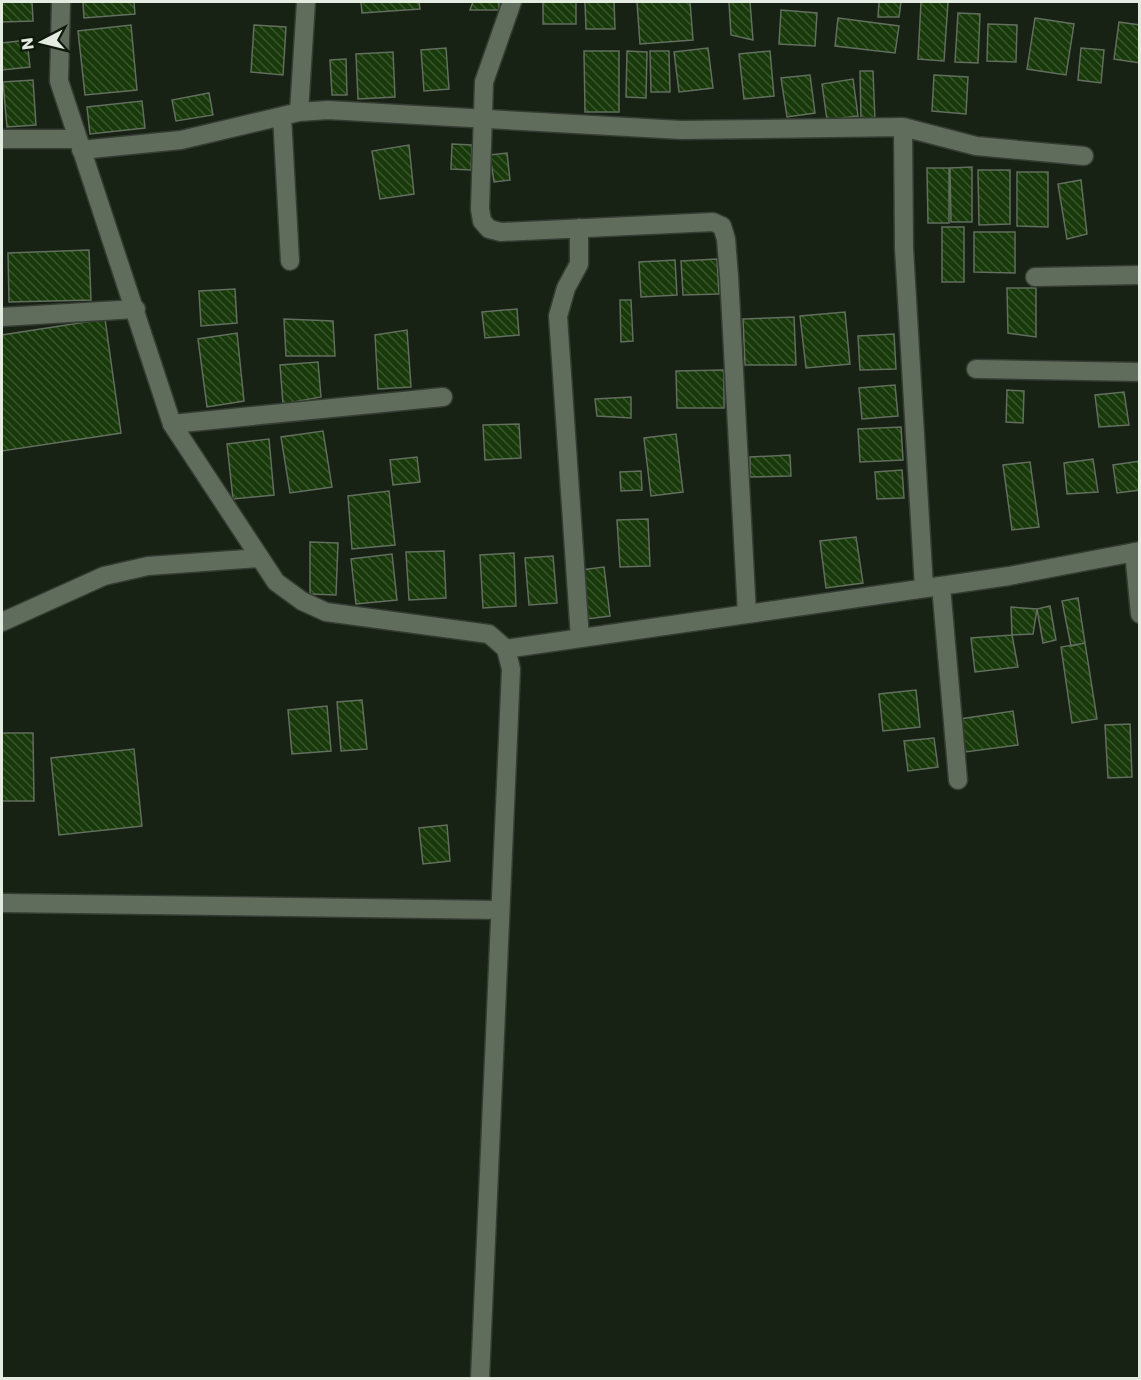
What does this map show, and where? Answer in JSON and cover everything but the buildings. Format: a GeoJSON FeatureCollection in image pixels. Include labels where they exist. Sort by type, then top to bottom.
{"type":"FeatureCollection","features":[{"type":"Feature","properties":{"kind":"street"},"geometry":{"type":"LineString","coordinates":[[61,2],[59,81],[172,424],[276,582],[302,601],[326,612],[489,634],[506,649],[511,669],[480,1378]]}},
{"type":"Feature","properties":{"kind":"street"},"geometry":{"type":"LineString","coordinates":[[290,261],[291,114],[306,2]]}},
{"type":"Feature","properties":{"kind":"street"},"geometry":{"type":"LineString","coordinates":[[512,2],[484,82],[480,209],[482,221],[489,229],[501,232],[713,222],[722,226],[726,239],[729,276],[747,614]]}},
{"type":"Feature","properties":{"kind":"street"},"geometry":{"type":"LineString","coordinates":[[2,139],[79,145],[181,140],[291,114],[328,110],[681,130],[903,127],[975,146],[1084,156]]}},
{"type":"Feature","properties":{"kind":"street"},"geometry":{"type":"LineString","coordinates":[[903,127],[904,248],[933,587],[958,780]]}},
{"type":"Feature","properties":{"kind":"street"},"geometry":{"type":"LineString","coordinates":[[579,228],[579,264],[566,288],[558,316],[580,638]]}},
{"type":"Feature","properties":{"kind":"street"},"geometry":{"type":"LineString","coordinates":[[1035,277],[1140,275]]}},
{"type":"Feature","properties":{"kind":"street"},"geometry":{"type":"LineString","coordinates":[[2,317],[136,309]]}},
{"type":"Feature","properties":{"kind":"street"},"geometry":{"type":"LineString","coordinates":[[976,369],[1140,372]]}},
{"type":"Feature","properties":{"kind":"street"},"geometry":{"type":"LineString","coordinates":[[172,424],[443,397]]}},
{"type":"Feature","properties":{"kind":"street"},"geometry":{"type":"LineString","coordinates":[[506,649],[933,587],[1137,551],[1140,614]]}},
{"type":"Feature","properties":{"kind":"street"},"geometry":{"type":"LineString","coordinates":[[2,622],[104,576],[148,566],[260,558]]}},
{"type":"Feature","properties":{"kind":"street"},"geometry":{"type":"LineString","coordinates":[[2,903],[500,910]]}}]}
